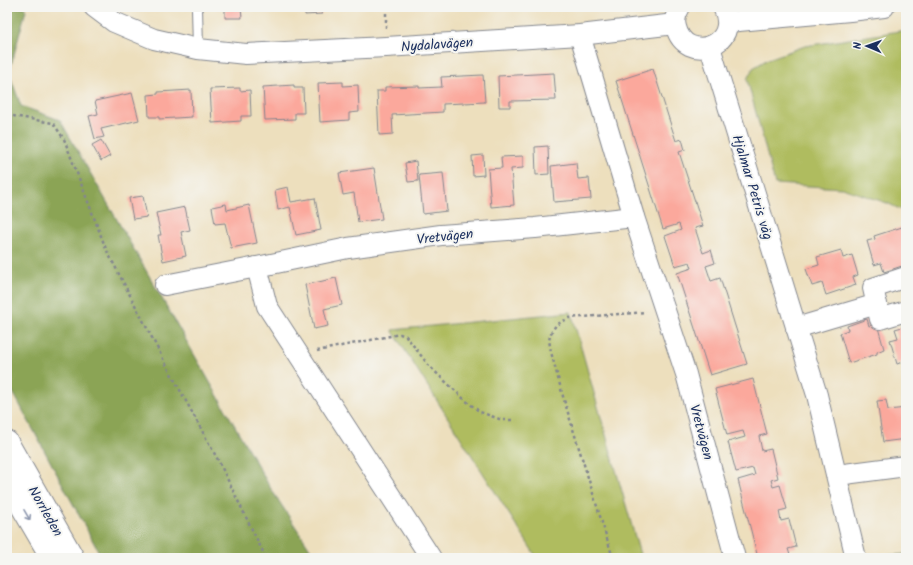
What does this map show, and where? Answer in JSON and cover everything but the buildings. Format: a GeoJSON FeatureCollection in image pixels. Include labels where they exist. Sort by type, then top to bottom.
{"type":"FeatureCollection","features":[{"type":"Feature","properties":{"kind":"highway","name":"Norrleden"},"geometry":{"type":"LineString","coordinates":[[7,442],[73,558]]}},
{"type":"Feature","properties":{"kind":"highway","name":"Norrleden"},"geometry":{"type":"LineString","coordinates":[[7,481],[52,558]]}},
{"type":"Feature","properties":{"kind":"street","name":"Nydalavägen"},"geometry":{"type":"LineString","coordinates":[[94,7],[114,22],[154,39],[198,49],[246,54],[386,48],[580,35],[678,15]]}},
{"type":"Feature","properties":{"kind":"street"},"geometry":{"type":"LineString","coordinates":[[678,15],[677,32],[681,39],[694,47],[702,48],[710,47],[723,37],[726,30],[725,15],[879,7]]}},
{"type":"Feature","properties":{"kind":"street","name":"Vretvägen"},"geometry":{"type":"LineString","coordinates":[[580,35],[634,217],[690,388],[735,558]]}},
{"type":"Feature","properties":{"kind":"street","name":"Hjalmar Petris väg"},"geometry":{"type":"LineString","coordinates":[[710,47],[817,395],[856,558]]}},
{"type":"Feature","properties":{"kind":"street","name":"Vretvägen"},"geometry":{"type":"LineString","coordinates":[[165,285],[348,248],[433,236],[535,228],[634,217]]}},
{"type":"Feature","properties":{"kind":"street"},"geometry":{"type":"LineString","coordinates":[[257,267],[267,306],[431,558]]}},
{"type":"Feature","properties":{"kind":"street"},"geometry":{"type":"LineString","coordinates":[[906,277],[874,288],[880,319],[906,311]]}},
{"type":"Feature","properties":{"kind":"street"},"geometry":{"type":"LineString","coordinates":[[796,328],[877,304]]}},
{"type":"Feature","properties":{"kind":"street"},"geometry":{"type":"LineString","coordinates":[[837,475],[906,466]]}},
{"type":"Feature","properties":{"kind":"lane"},"geometry":{"type":"LineString","coordinates":[[197,7],[198,49]]}},
{"type":"Feature","properties":{"kind":"path"},"geometry":{"type":"LineString","coordinates":[[7,115],[53,123],[64,139],[106,249],[218,460],[266,558]]}},
{"type":"Feature","properties":{"kind":"path"},"geometry":{"type":"LineString","coordinates":[[614,558],[564,400],[549,340],[556,325],[569,318],[665,310]]}},
{"type":"Feature","properties":{"kind":"path"},"geometry":{"type":"LineString","coordinates":[[299,355],[400,334],[406,336],[429,366],[480,412],[502,420],[512,420]]}},
{"type":"Feature","properties":{"kind":"green space"},"geometry":{"type":"Polygon","coordinates":[[[7,7],[25,7],[26,10],[9,73],[21,106],[60,120],[271,489],[316,558],[102,558],[7,381],[7,7]]]}},
{"type":"Feature","properties":{"kind":"green space"},"geometry":{"type":"Polygon","coordinates":[[[906,30],[906,212],[887,203],[842,188],[775,184],[747,79],[753,68],[768,59],[805,46],[906,30]]]}},
{"type":"Feature","properties":{"kind":"green space"},"geometry":{"type":"Polygon","coordinates":[[[571,312],[641,558],[537,558],[392,330],[571,312]]]}},
{"type":"Feature","properties":{"kind":"green space"},"geometry":{"type":"Polygon","coordinates":[[[906,554],[906,558],[876,558],[876,556],[906,554]]]}}]}
